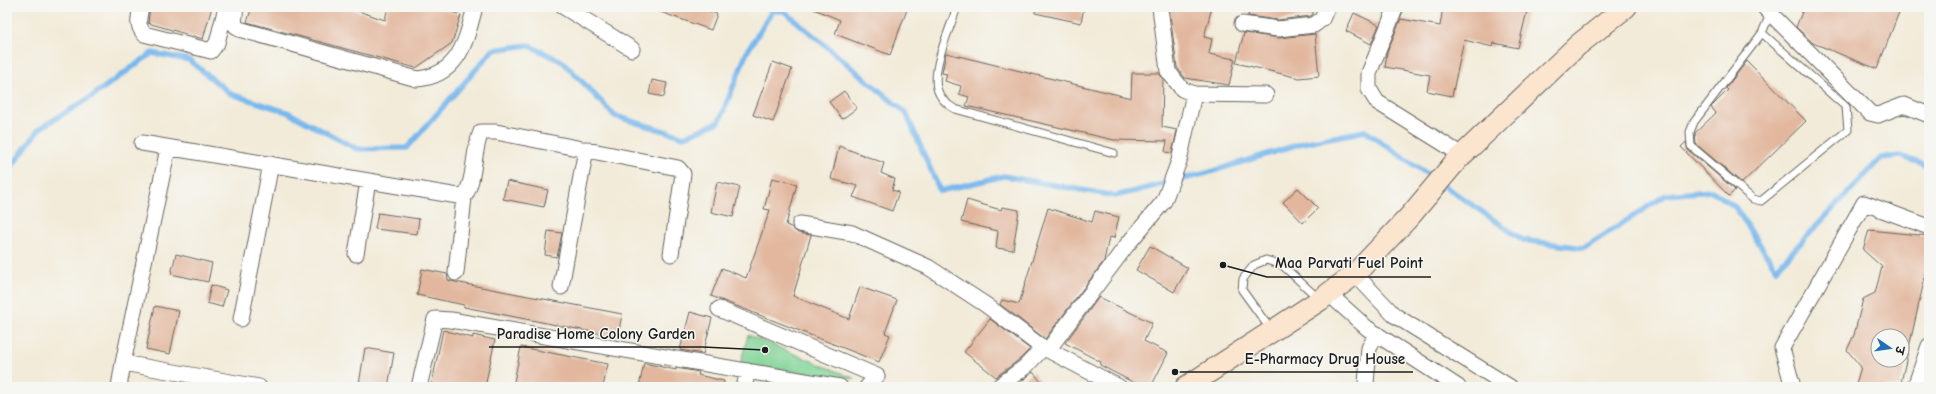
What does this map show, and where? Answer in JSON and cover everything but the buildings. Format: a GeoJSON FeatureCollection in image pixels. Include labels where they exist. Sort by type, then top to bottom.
{"type":"FeatureCollection","features":[{"type":"Feature","properties":{"kind":"street"},"geometry":{"type":"LineString","coordinates":[[142,7],[138,20],[139,27],[144,34],[211,51],[216,43],[226,7]]}},
{"type":"Feature","properties":{"kind":"street"},"geometry":{"type":"LineString","coordinates":[[236,7],[234,24],[239,29],[417,79],[426,78],[435,74],[456,59],[463,49],[475,7]]}},
{"type":"Feature","properties":{"kind":"street"},"geometry":{"type":"LineString","coordinates":[[564,7],[632,49]]}},
{"type":"Feature","properties":{"kind":"street"},"geometry":{"type":"LineString","coordinates":[[1160,7],[1168,71],[1182,89],[1194,94],[1266,95]]}},
{"type":"Feature","properties":{"kind":"street"},"geometry":{"type":"LineString","coordinates":[[1242,24],[1278,29],[1314,25],[1322,19],[1327,7]]}},
{"type":"Feature","properties":{"kind":"street"},"geometry":{"type":"LineString","coordinates":[[1396,7],[1369,73],[1369,89],[1377,102],[1459,157]]}},
{"type":"Feature","properties":{"kind":"street"},"geometry":{"type":"LineString","coordinates":[[1186,387],[1324,297],[1355,274],[1410,216],[1459,157],[1578,45],[1626,7]]}},
{"type":"Feature","properties":{"kind":"street"},"geometry":{"type":"LineString","coordinates":[[1767,10],[1870,113],[1878,115],[1904,105],[1929,115]]}},
{"type":"Feature","properties":{"kind":"street"},"geometry":{"type":"LineString","coordinates":[[998,387],[1046,349],[1127,245],[1164,201],[1180,160],[1194,94]]}},
{"type":"Feature","properties":{"kind":"street"},"geometry":{"type":"LineString","coordinates":[[456,273],[464,197],[469,190],[477,141],[481,132],[496,132],[678,168],[683,174],[671,254]]}},
{"type":"Feature","properties":{"kind":"street"},"geometry":{"type":"LineString","coordinates":[[142,143],[464,197]]}},
{"type":"Feature","properties":{"kind":"street"},"geometry":{"type":"LineString","coordinates":[[119,387],[168,148]]}},
{"type":"Feature","properties":{"kind":"street"},"geometry":{"type":"LineString","coordinates":[[561,287],[586,149]]}},
{"type":"Feature","properties":{"kind":"street"},"geometry":{"type":"LineString","coordinates":[[241,319],[271,164]]}},
{"type":"Feature","properties":{"kind":"street"},"geometry":{"type":"LineString","coordinates":[[356,254],[368,181]]}},
{"type":"Feature","properties":{"kind":"street"},"geometry":{"type":"LineString","coordinates":[[1793,387],[1782,348],[1864,204],[1929,226]]}},
{"type":"Feature","properties":{"kind":"street"},"geometry":{"type":"LineString","coordinates":[[800,224],[852,233],[928,267],[986,305],[1046,349],[1120,387]]}},
{"type":"Feature","properties":{"kind":"street"},"geometry":{"type":"LineString","coordinates":[[1355,274],[1394,315],[1510,387]]}},
{"type":"Feature","properties":{"kind":"street"},"geometry":{"type":"LineString","coordinates":[[1324,297],[1367,328],[1458,387]]}},
{"type":"Feature","properties":{"kind":"street"},"geometry":{"type":"LineString","coordinates":[[719,309],[877,376],[867,387]]}},
{"type":"Feature","properties":{"kind":"street"},"geometry":{"type":"LineString","coordinates":[[419,387],[435,319],[451,320],[840,387]]}},
{"type":"Feature","properties":{"kind":"street"},"geometry":{"type":"LineString","coordinates":[[1368,387],[1366,377],[1369,348],[1377,334]]}},
{"type":"Feature","properties":{"kind":"street"},"geometry":{"type":"LineString","coordinates":[[1915,387],[1929,346]]}},
{"type":"Feature","properties":{"kind":"street"},"geometry":{"type":"LineString","coordinates":[[123,363],[259,387]]}},
{"type":"Feature","properties":{"kind":"street"},"geometry":{"type":"LineString","coordinates":[[744,387],[748,371]]}},
{"type":"Feature","properties":{"kind":"lane"},"geometry":{"type":"LineString","coordinates":[[957,7],[936,71],[937,89],[947,105],[955,109],[1114,153]]}},
{"type":"Feature","properties":{"kind":"lane"},"geometry":{"type":"LineString","coordinates":[[1762,33],[1846,106],[1848,130],[1761,201],[1753,199],[1691,146],[1690,132],[1694,122],[1762,33],[1767,10]]}},
{"type":"Feature","properties":{"kind":"lane"},"geometry":{"type":"LineString","coordinates":[[1272,331],[1242,290],[1243,279],[1254,265],[1266,260],[1282,265],[1324,297]]}},
{"type":"Feature","properties":{"kind":"green space"},"geometry":{"type":"Polygon","coordinates":[[[748,335],[856,379],[740,365],[748,335]]]}},
{"type":"Feature","properties":{"kind":"waterway"},"geometry":{"type":"LineString","coordinates":[[7,173],[39,129],[91,97],[152,53],[189,60],[231,94],[287,112],[357,149],[407,148],[493,50],[528,45],[563,62],[615,116],[684,137],[719,122],[747,52],[772,11],[784,11],[906,113],[940,191],[1004,176],[1115,196],[1207,173],[1303,143],[1365,131],[1436,180]]}},
{"type":"Feature","properties":{"kind":"waterway"},"geometry":{"type":"LineString","coordinates":[[1443,185],[1523,240],[1584,248],[1666,195],[1712,191],[1735,207],[1776,269],[1881,158],[1900,156],[1929,166]]}},
{"type":"Feature","properties":{"kind":"place","name":"Maa Parvati Fuel Point"},"geometry":{"type":"Point","coordinates":[1223,265]}},
{"type":"Feature","properties":{"kind":"place","name":"Paradise Home Colony Garden"},"geometry":{"type":"Point","coordinates":[765,350]}},
{"type":"Feature","properties":{"kind":"place","name":"E-Pharmacy Drug House"},"geometry":{"type":"Point","coordinates":[1175,372]}}]}
